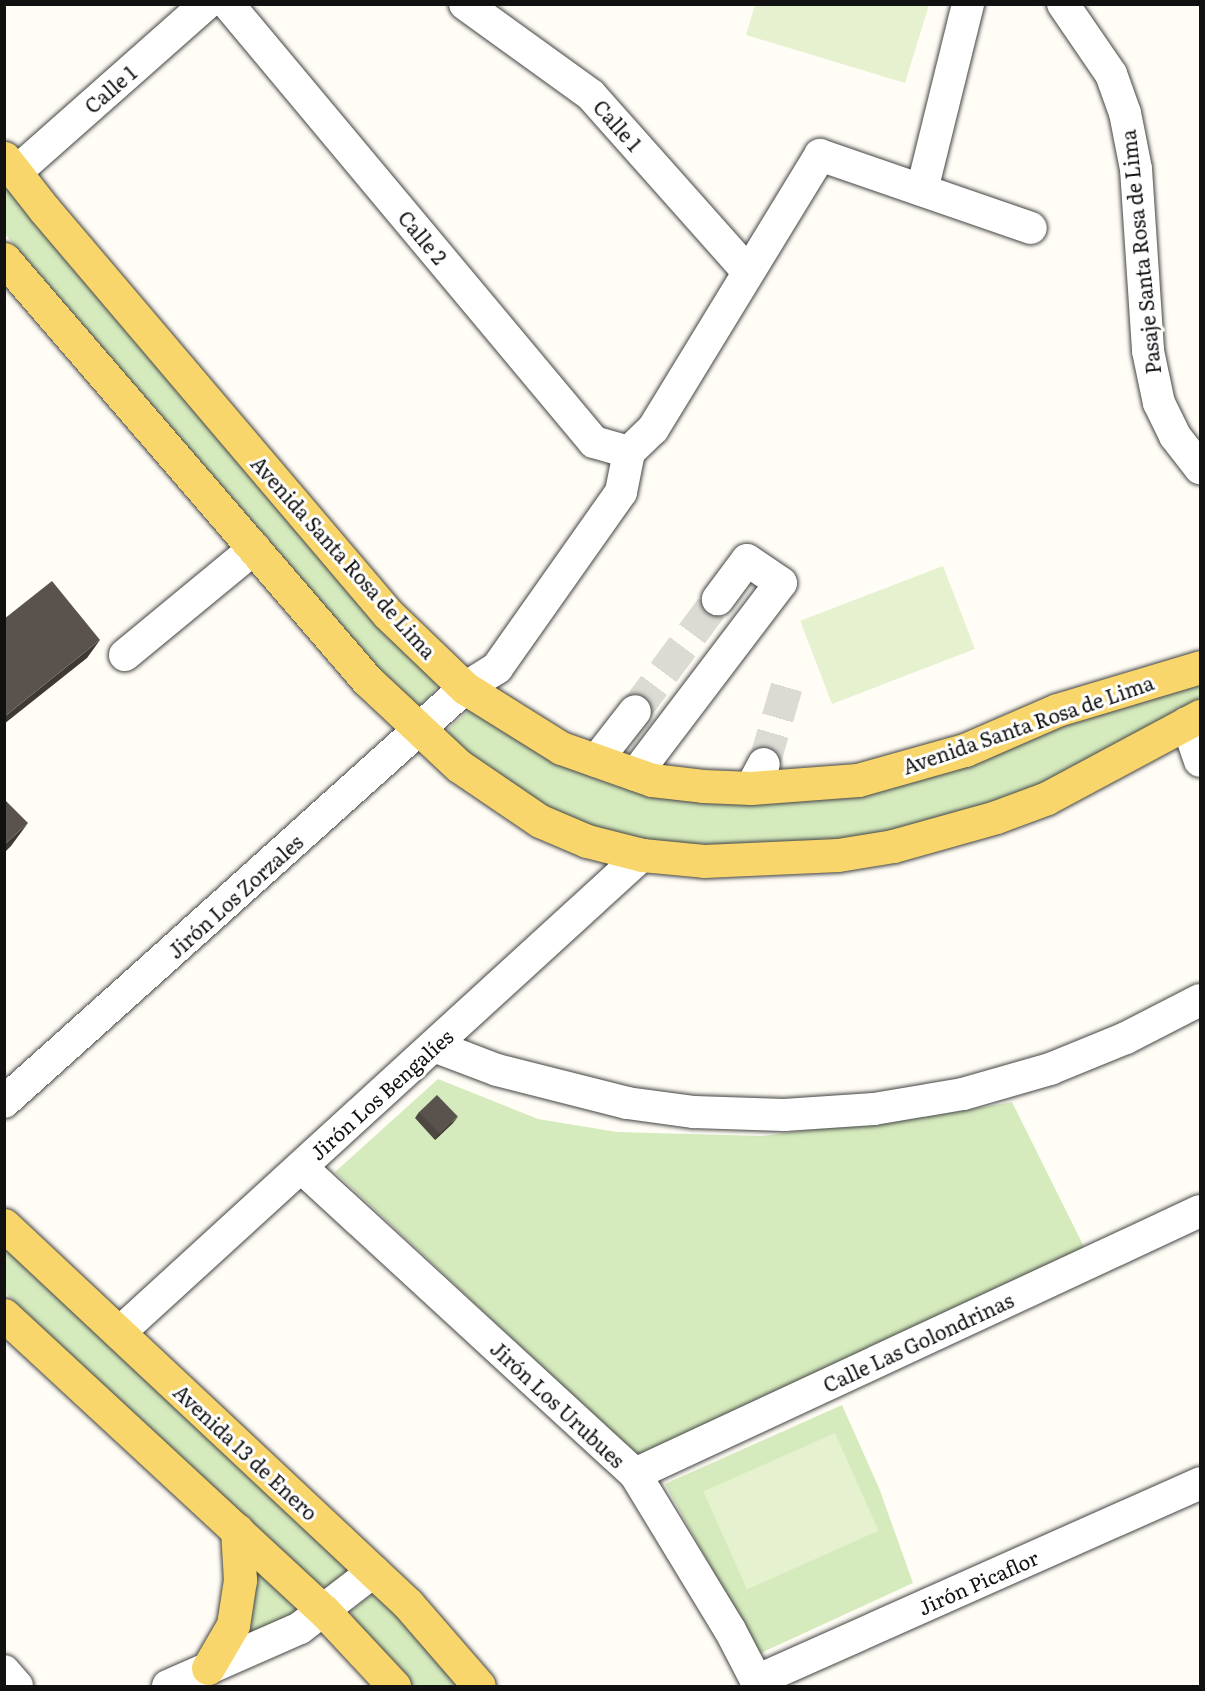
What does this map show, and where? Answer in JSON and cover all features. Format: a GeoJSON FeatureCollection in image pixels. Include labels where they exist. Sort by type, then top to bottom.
{"type":"FeatureCollection","features":[{"type":"Feature","properties":{"kind":"main road","name":"Avenida Santa Rosa de Lima"},"geometry":{"type":"LineString","coordinates":[[10,166],[388,614],[465,688],[561,748],[635,775],[703,786],[758,776],[858,780],[965,750],[1057,710],[1200,667]]}},
{"type":"Feature","properties":{"kind":"main road"},"geometry":{"type":"LineString","coordinates":[[4,259],[367,680],[459,766],[540,821],[587,841],[642,855],[704,861],[838,855],[893,846],[996,817],[1047,798],[1194,719]]}},
{"type":"Feature","properties":{"kind":"main road","name":"Avenida 13 de Enero"},"geometry":{"type":"LineString","coordinates":[[4,1225],[374,1571],[408,1604],[479,1686]]}},
{"type":"Feature","properties":{"kind":"main road"},"geometry":{"type":"LineString","coordinates":[[4,1315],[324,1611],[394,1686]]}},
{"type":"Feature","properties":{"kind":"main road"},"geometry":{"type":"LineString","coordinates":[[208,1668],[233,1625],[240,1580],[237,1530]]}},
{"type":"Feature","properties":{"kind":"street","name":"Calle 1"},"geometry":{"type":"LineString","coordinates":[[10,166],[206,4]]}},
{"type":"Feature","properties":{"kind":"street","name":"Calle 2"},"geometry":{"type":"LineString","coordinates":[[228,4],[594,442],[628,452]]}},
{"type":"Feature","properties":{"kind":"street","name":"Calle 1"},"geometry":{"type":"LineString","coordinates":[[465,4],[591,95],[747,271]]}},
{"type":"Feature","properties":{"kind":"street"},"geometry":{"type":"LineString","coordinates":[[922,190],[968,4]]}},
{"type":"Feature","properties":{"kind":"street","name":"Pasaje Santa Rosa de Lima"},"geometry":{"type":"LineString","coordinates":[[1063,4],[1111,74],[1125,113],[1136,169],[1148,351],[1159,404],[1175,435],[1200,468]]}},
{"type":"Feature","properties":{"kind":"street"},"geometry":{"type":"LineString","coordinates":[[628,452],[653,429],[747,271],[820,155],[1031,228]]}},
{"type":"Feature","properties":{"kind":"street","name":"Jirón Los Zorzales"},"geometry":{"type":"LineString","coordinates":[[4,1102],[465,688],[496,668],[621,492],[628,452]]}},
{"type":"Feature","properties":{"kind":"street"},"geometry":{"type":"LineString","coordinates":[[125,655],[255,548]]}},
{"type":"Feature","properties":{"kind":"street"},"geometry":{"type":"LineString","coordinates":[[635,775],[782,583],[747,560],[718,599]]}},
{"type":"Feature","properties":{"kind":"street"},"geometry":{"type":"LineString","coordinates":[[596,761],[634,711]]}},
{"type":"Feature","properties":{"kind":"street"},"geometry":{"type":"LineString","coordinates":[[1194,719],[1200,761]]}},
{"type":"Feature","properties":{"kind":"street","name":"Jirón Los Bengalíes"},"geometry":{"type":"LineString","coordinates":[[119,1333],[642,855]]}},
{"type":"Feature","properties":{"kind":"street"},"geometry":{"type":"LineString","coordinates":[[434,1046],[497,1070],[627,1103],[694,1112],[784,1115],[874,1109],[963,1094],[1072,1060],[1126,1038],[1200,999]]}},
{"type":"Feature","properties":{"kind":"street","name":"Jirón Los Urubues"},"geometry":{"type":"LineString","coordinates":[[301,1167],[635,1474],[758,1684]]}},
{"type":"Feature","properties":{"kind":"street","name":"Calle Las Golondrinas"},"geometry":{"type":"LineString","coordinates":[[635,1474],[1200,1211]]}},
{"type":"Feature","properties":{"kind":"street","name":"Jirón Picaflor"},"geometry":{"type":"LineString","coordinates":[[758,1684],[1200,1483]]}},
{"type":"Feature","properties":{"kind":"street"},"geometry":{"type":"LineString","coordinates":[[168,1686],[300,1628],[374,1571]]}},
{"type":"Feature","properties":{"kind":"street"},"geometry":{"type":"LineString","coordinates":[[4,1671],[16,1686]]}},
{"type":"Feature","properties":{"kind":"green space"},"geometry":{"type":"Polygon","coordinates":[[[755,4],[929,5],[905,83],[746,35],[755,4]]]}},
{"type":"Feature","properties":{"kind":"green space"},"geometry":{"type":"Polygon","coordinates":[[[4,178],[432,676],[436,685],[434,692],[421,704],[414,708],[406,703],[5,234],[4,178]]]}},
{"type":"Feature","properties":{"kind":"green space"},"geometry":{"type":"Polygon","coordinates":[[[943,566],[975,649],[832,704],[800,621],[943,566]]]}},
{"type":"Feature","properties":{"kind":"green space"},"geometry":{"type":"Polygon","coordinates":[[[1200,670],[1200,705],[1083,767],[980,809],[867,840],[683,848],[595,830],[544,806],[472,756],[448,735],[449,728],[472,708],[576,771],[615,786],[656,795],[741,803],[794,802],[858,793],[1014,745],[1200,670]]]}},
{"type":"Feature","properties":{"kind":"green space"},"geometry":{"type":"Polygon","coordinates":[[[438,1079],[538,1119],[617,1132],[761,1136],[944,1114],[1012,1102],[1089,1257],[644,1462],[335,1172],[438,1079]]]}},
{"type":"Feature","properties":{"kind":"green space"},"geometry":{"type":"Polygon","coordinates":[[[4,1244],[350,1572],[331,1588],[317,1584],[5,1293],[4,1244]]]}},
{"type":"Feature","properties":{"kind":"green space"},"geometry":{"type":"Polygon","coordinates":[[[842,1405],[879,1488],[913,1583],[759,1654],[665,1484],[842,1405]]]}},
{"type":"Feature","properties":{"kind":"green space"},"geometry":{"type":"Polygon","coordinates":[[[835,1433],[879,1531],[747,1589],[703,1492],[835,1433]]]}},
{"type":"Feature","properties":{"kind":"green space"},"geometry":{"type":"Polygon","coordinates":[[[258,1569],[295,1608],[293,1618],[250,1632],[258,1569]]]}},
{"type":"Feature","properties":{"kind":"green space"},"geometry":{"type":"Polygon","coordinates":[[[386,1594],[465,1686],[413,1686],[354,1623],[351,1611],[371,1595],[386,1594]]]}},
{"type":"Feature","properties":{"kind":"building"},"geometry":{"type":"Polygon","coordinates":[[[52,581],[100,640],[4,717],[4,619],[52,581]]]}},
{"type":"Feature","properties":{"kind":"building"},"geometry":{"type":"Polygon","coordinates":[[[4,799],[28,823],[4,845],[4,799]]]}},
{"type":"Feature","properties":{"kind":"building"},"geometry":{"type":"Polygon","coordinates":[[[437,1095],[458,1117],[440,1134],[419,1112],[437,1095]]]}},
{"type":"Feature","properties":{"kind":"tunnel"},"geometry":{"type":"LineString","coordinates":[[635,711],[718,599]]}},
{"type":"Feature","properties":{"kind":"tunnel"},"geometry":{"type":"LineString","coordinates":[[764,764],[789,679]]}}]}
